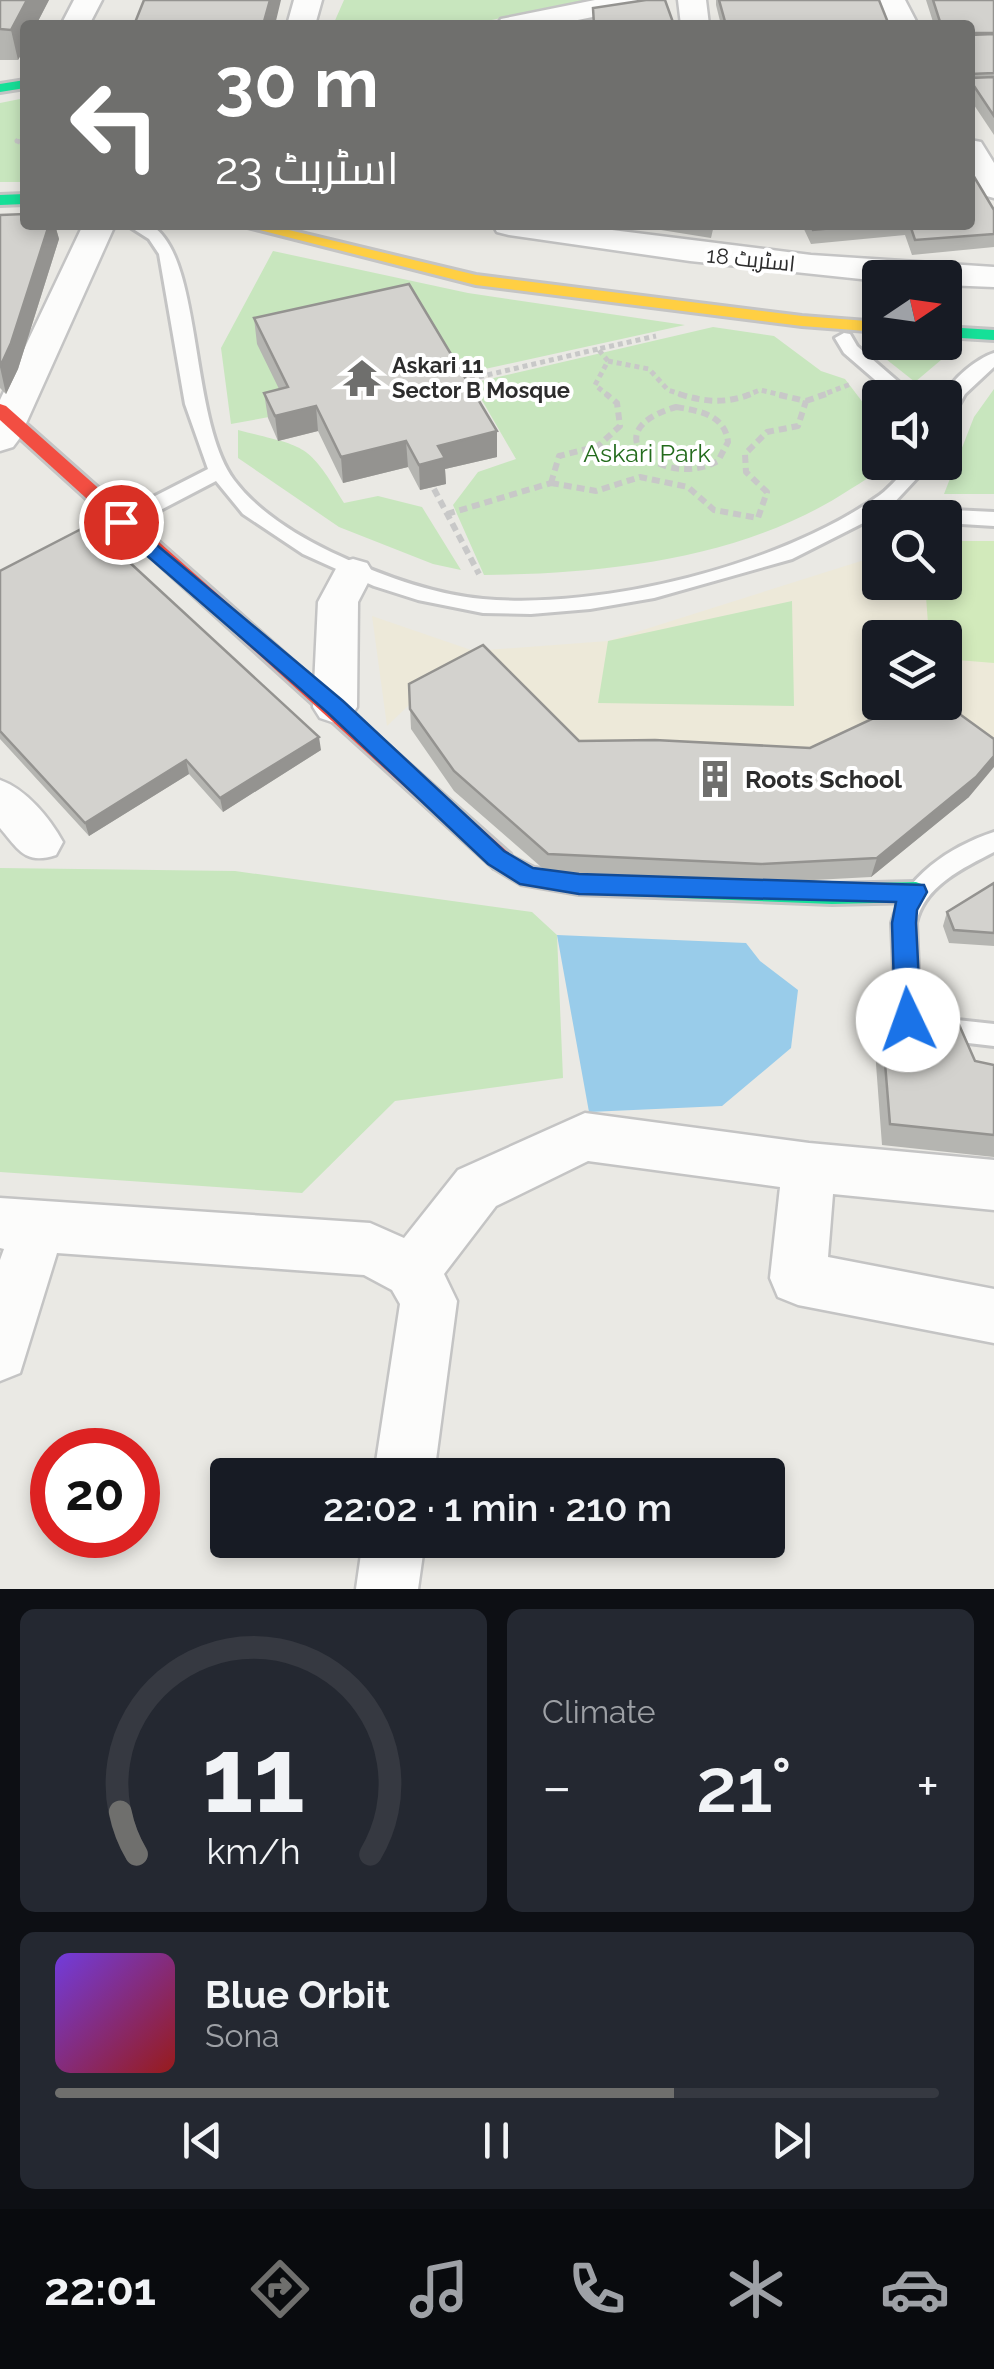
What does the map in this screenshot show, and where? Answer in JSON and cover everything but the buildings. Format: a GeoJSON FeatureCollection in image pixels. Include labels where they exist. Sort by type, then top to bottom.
{"type":"FeatureCollection","features":[{"type":"Feature","properties":{"kind":"street"},"geometry":{"type":"LineString","coordinates":[[536,20],[636,0]]}},
{"type":"Feature","properties":{"kind":"street"},"geometry":{"type":"LineString","coordinates":[[975,157],[994,188]]}},
{"type":"Feature","properties":{"kind":"street"},"geometry":{"type":"LineString","coordinates":[[97,230],[3,422],[335,707],[496,857],[528,877],[579,884],[916,892]]}},
{"type":"Feature","properties":{"kind":"street"},"geometry":{"type":"LineString","coordinates":[[269,230],[476,280],[862,326]]}},
{"type":"Feature","properties":{"kind":"street","name":"اسٹریٹ 18"},"geometry":{"type":"LineString","coordinates":[[536,230],[790,279],[994,277]]}},
{"type":"Feature","properties":{"kind":"street"},"geometry":{"type":"LineString","coordinates":[[771,230],[790,279]]}},
{"type":"Feature","properties":{"kind":"street"},"geometry":{"type":"LineString","coordinates":[[962,333],[994,336]]}},
{"type":"Feature","properties":{"kind":"street"},"geometry":{"type":"LineString","coordinates":[[335,707],[338,602],[353,573]]}},
{"type":"Feature","properties":{"kind":"street"},"geometry":{"type":"LineString","coordinates":[[0,798],[40,842]]}},
{"type":"Feature","properties":{"kind":"street"},"geometry":{"type":"LineString","coordinates":[[412,1271],[477,1188],[585,1137],[809,1168],[994,1185]]}},
{"type":"Feature","properties":{"kind":"street"},"geometry":{"type":"LineString","coordinates":[[809,1168],[798,1278],[994,1316]]}},
{"type":"Feature","properties":{"kind":"street"},"geometry":{"type":"LineString","coordinates":[[0,1353],[19,1224],[370,1249],[412,1271],[429,1300],[406,1458]]}},
{"type":"Feature","properties":{"kind":"street"},"geometry":{"type":"LineString","coordinates":[[387,1589],[391,1558]]}},
{"type":"Feature","properties":{"kind":"lane"},"geometry":{"type":"LineString","coordinates":[[145,230],[158,236],[167,253],[186,361],[218,472],[252,511],[353,573],[482,606],[538,606],[659,589],[716,576],[823,540],[862,516]]}},
{"type":"Feature","properties":{"kind":"lane"},"geometry":{"type":"LineString","coordinates":[[844,338],[850,348],[888,380]]}},
{"type":"Feature","properties":{"kind":"lane"},"geometry":{"type":"LineString","coordinates":[[962,386],[994,358]]}},
{"type":"Feature","properties":{"kind":"lane"},"geometry":{"type":"LineString","coordinates":[[121,522],[218,472]]}},
{"type":"Feature","properties":{"kind":"lane"},"geometry":{"type":"LineString","coordinates":[[884,500],[909,480]]}},
{"type":"Feature","properties":{"kind":"lane"},"geometry":{"type":"LineString","coordinates":[[962,516],[994,518]]}},
{"type":"Feature","properties":{"kind":"lane"},"geometry":{"type":"LineString","coordinates":[[994,841],[916,892],[905,908],[904,923],[908,1020],[917,1028],[994,1035]]}},
{"type":"Feature","properties":{"kind":"path"},"geometry":{"type":"LineString","coordinates":[[470,379],[656,336]]}},
{"type":"Feature","properties":{"kind":"path"},"geometry":{"type":"LineString","coordinates":[[598,349],[608,361],[649,369],[668,390],[701,401],[730,402],[760,390],[806,402],[880,373]]}},
{"type":"Feature","properties":{"kind":"path"},"geometry":{"type":"LineString","coordinates":[[608,361],[596,384],[617,403],[620,426]]}},
{"type":"Feature","properties":{"kind":"path"},"geometry":{"type":"LineString","coordinates":[[447,514],[551,483],[596,492],[640,478],[688,487],[714,510],[758,518],[767,492],[746,472],[744,454],[763,434],[798,426],[806,402]]}},
{"type":"Feature","properties":{"kind":"path"},"geometry":{"type":"LineString","coordinates":[[620,426],[634,428],[658,410],[695,410],[724,426],[730,438],[728,451],[706,467],[672,470],[653,464],[640,454],[633,441],[634,428]]}},
{"type":"Feature","properties":{"kind":"path"},"geometry":{"type":"LineString","coordinates":[[551,483],[560,456],[598,446],[620,426]]}},
{"type":"Feature","properties":{"kind":"path"},"geometry":{"type":"LineString","coordinates":[[728,451],[744,454]]}},
{"type":"Feature","properties":{"kind":"path"},"geometry":{"type":"LineString","coordinates":[[665,480],[672,470]]}},
{"type":"Feature","properties":{"kind":"path"},"geometry":{"type":"LineString","coordinates":[[434,489],[479,574]]}},
{"type":"Feature","properties":{"kind":"shaded area"},"geometry":{"type":"Polygon","coordinates":[[[962,541],[994,541],[994,764],[805,767],[578,761],[410,704],[387,726],[372,616],[474,651],[608,641],[862,561],[862,600],[962,600],[962,541]]]}},
{"type":"Feature","properties":{"kind":"green space"},"geometry":{"type":"Polygon","coordinates":[[[344,0],[590,0],[492,20],[335,20],[344,0]]]}},
{"type":"Feature","properties":{"kind":"green space"},"geometry":{"type":"Polygon","coordinates":[[[20,99],[20,182],[0,182],[0,103],[20,99]]]}},
{"type":"Feature","properties":{"kind":"green space"},"geometry":{"type":"Polygon","coordinates":[[[273,251],[468,293],[685,325],[453,376],[258,343],[291,413],[231,424],[221,348],[273,251]]]}},
{"type":"Feature","properties":{"kind":"green space","name":"Askari Park"},"geometry":{"type":"Polygon","coordinates":[[[713,327],[774,336],[821,371],[845,379],[862,401],[862,480],[865,480],[808,513],[720,547],[625,566],[484,575],[453,505],[478,472],[516,459],[472,383],[713,327]]]}},
{"type":"Feature","properties":{"kind":"green space"},"geometry":{"type":"Polygon","coordinates":[[[887,360],[941,360],[917,380],[887,360]]]}},
{"type":"Feature","properties":{"kind":"green space"},"geometry":{"type":"Polygon","coordinates":[[[994,389],[994,494],[944,494],[949,480],[962,480],[962,448],[974,417],[994,389]]]}},
{"type":"Feature","properties":{"kind":"green space"},"geometry":{"type":"Polygon","coordinates":[[[238,430],[303,450],[321,468],[344,503],[378,496],[422,507],[461,570],[433,564],[339,527],[238,458],[238,430]]]}},
{"type":"Feature","properties":{"kind":"green space"},"geometry":{"type":"Polygon","coordinates":[[[962,541],[994,541],[994,663],[962,660],[962,620],[928,620],[926,600],[962,600],[962,541]]]}},
{"type":"Feature","properties":{"kind":"green space"},"geometry":{"type":"Polygon","coordinates":[[[792,601],[794,706],[598,703],[608,641],[792,601]]]}},
{"type":"Feature","properties":{"kind":"green space"},"geometry":{"type":"Polygon","coordinates":[[[0,868],[235,871],[532,912],[557,935],[563,1078],[395,1101],[302,1193],[0,1172],[0,868]]]}},
{"type":"Feature","properties":{"kind":"water"},"geometry":{"type":"Polygon","coordinates":[[[557,935],[746,943],[760,961],[798,990],[791,1048],[722,1106],[589,1112],[557,935]]]}},
{"type":"Feature","properties":{"kind":"traffic: fast"},"geometry":{"type":"LineString","coordinates":[[0,88],[20,85]]}},
{"type":"Feature","properties":{"kind":"traffic: fast"},"geometry":{"type":"LineString","coordinates":[[0,200],[20,199]]}},
{"type":"Feature","properties":{"kind":"traffic: fast"},"geometry":{"type":"LineString","coordinates":[[962,333],[994,335]]}},
{"type":"Feature","properties":{"kind":"traffic: fast"},"geometry":{"type":"LineString","coordinates":[[502,861],[529,877],[579,884],[832,894],[916,892]]}},
{"type":"Feature","properties":{"kind":"traffic: slow"},"geometry":{"type":"LineString","coordinates":[[269,230],[476,280],[862,326]]}},
{"type":"Feature","properties":{"kind":"traffic: jam"},"geometry":{"type":"LineString","coordinates":[[0,410],[502,861]]}},
{"type":"Feature","properties":{"kind":"place","name":"Askari 11 Sector B Mosque"},"geometry":{"type":"Point","coordinates":[362,378]}},
{"type":"Feature","properties":{"kind":"place","name":"Roots School"},"geometry":{"type":"Point","coordinates":[715,779]}},
{"type":"Feature","properties":{"kind":"route"},"geometry":{"type":"LineString","coordinates":[[121,522],[335,707],[496,857],[528,877],[579,884],[724,890],[916,892],[905,908],[904,923],[908,1020]]}}]}
